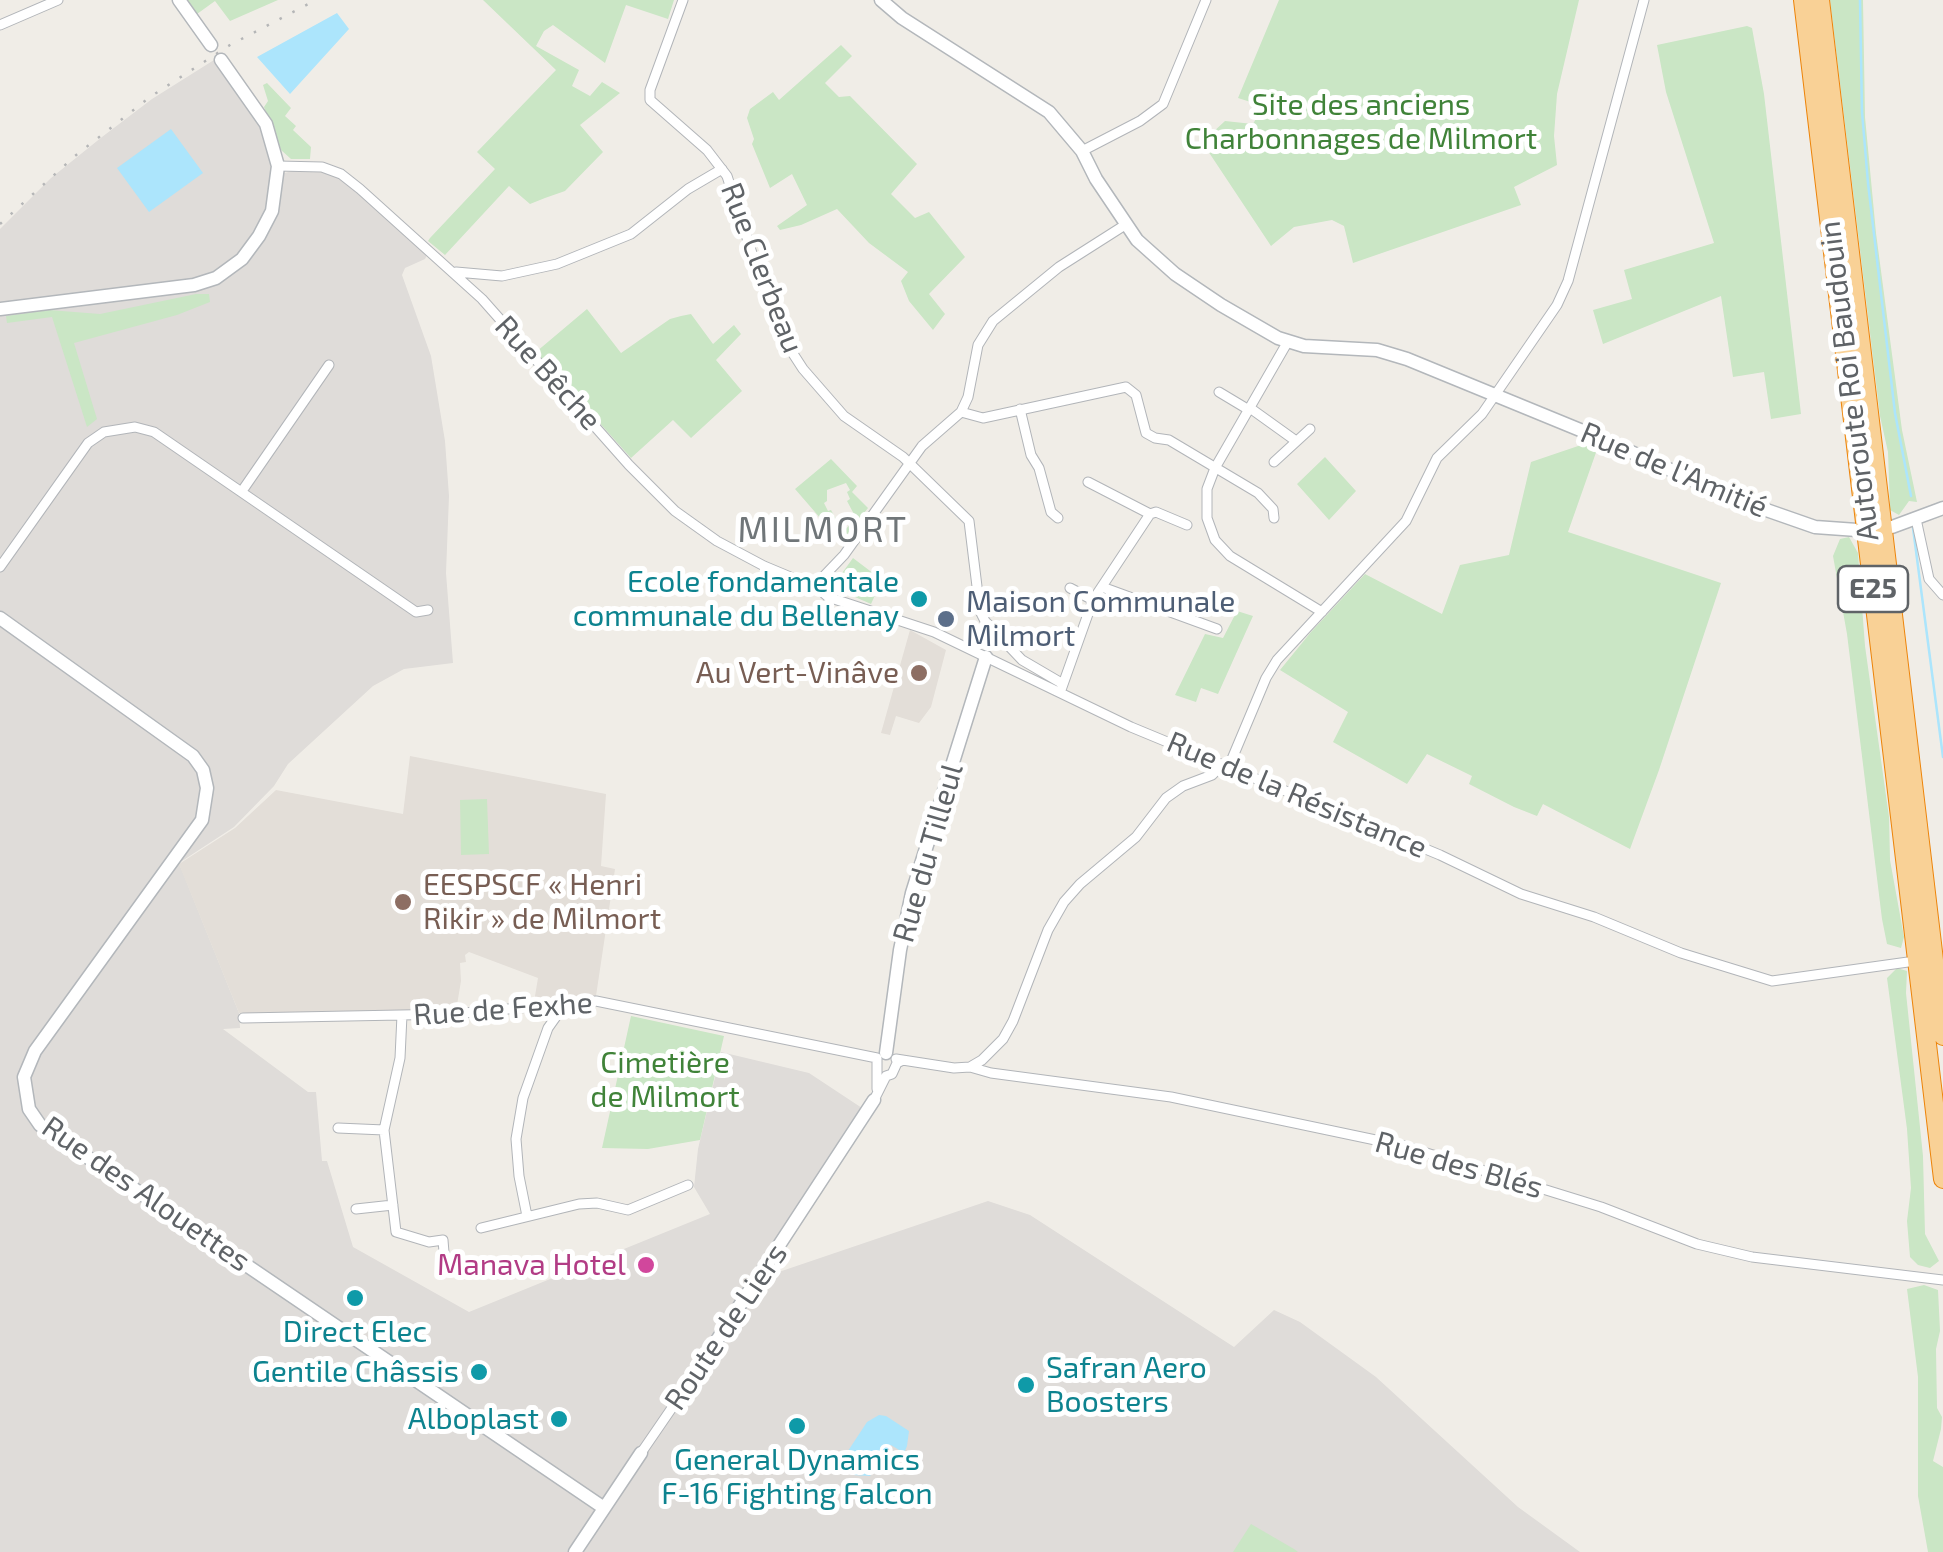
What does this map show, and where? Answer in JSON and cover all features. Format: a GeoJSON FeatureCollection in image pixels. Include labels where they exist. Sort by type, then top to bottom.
{"type":"FeatureCollection","features":[{"type":"Feature","properties":{"kind":"highway","name":"Autoroute Roi Baudouin"},"geometry":{"type":"LineString","coordinates":[[1804,0],[1943,1179]]}},
{"type":"Feature","properties":{"kind":"highway","name":"Autoroute Roi Baudouin"},"geometry":{"type":"LineString","coordinates":[[1820,0],[1943,1036]]}},
{"type":"Feature","properties":{"kind":"street"},"geometry":{"type":"LineString","coordinates":[[0,25],[58,0]]}},
{"type":"Feature","properties":{"kind":"street"},"geometry":{"type":"LineString","coordinates":[[179,0],[211,45]]}},
{"type":"Feature","properties":{"kind":"street","name":"Rue Clerbeau"},"geometry":{"type":"LineString","coordinates":[[683,0],[650,90],[650,100],[700,143],[734,189],[758,272],[796,359],[844,416],[910,464],[969,521],[980,611],[990,629],[1022,660],[1062,688]]}},
{"type":"Feature","properties":{"kind":"street"},"geometry":{"type":"LineString","coordinates":[[881,0],[902,18],[1049,112],[1082,151],[1125,225],[1176,274],[1221,306],[1287,343],[1215,468],[1206,500],[1206,518],[1215,540],[1232,558],[1322,612]]}},
{"type":"Feature","properties":{"kind":"street"},"geometry":{"type":"LineString","coordinates":[[1082,151],[1140,121],[1163,104],[1206,0]]}},
{"type":"Feature","properties":{"kind":"street"},"geometry":{"type":"LineString","coordinates":[[970,1067],[1003,1039],[1048,930],[1064,902],[1136,836],[1166,798],[1226,765],[1273,667],[1406,522],[1437,458],[1472,426],[1549,318],[1568,281],[1644,0]]}},
{"type":"Feature","properties":{"kind":"street"},"geometry":{"type":"LineString","coordinates":[[0,309],[194,285],[216,278],[242,259],[260,236],[272,211],[278,166],[266,124],[222,60]]}},
{"type":"Feature","properties":{"kind":"street","name":"Rue Bêche"},"geometry":{"type":"LineString","coordinates":[[278,166],[303,164],[341,174],[456,272],[629,465],[683,518],[750,560],[818,588]]}},
{"type":"Feature","properties":{"kind":"street"},"geometry":{"type":"LineString","coordinates":[[456,272],[502,276],[557,264],[631,234],[688,189],[722,169]]}},
{"type":"Feature","properties":{"kind":"street"},"geometry":{"type":"LineString","coordinates":[[818,588],[922,446],[960,412],[968,398],[978,345],[992,321],[1068,260],[1125,225]]}},
{"type":"Feature","properties":{"kind":"street","name":"Rue de l'Amitié"},"geometry":{"type":"LineString","coordinates":[[1287,343],[1378,350],[1495,394],[1732,498],[1815,527],[1857,530]]}},
{"type":"Feature","properties":{"kind":"street"},"geometry":{"type":"LineString","coordinates":[[242,491],[329,365]]}},
{"type":"Feature","properties":{"kind":"street"},"geometry":{"type":"LineString","coordinates":[[960,412],[978,418],[1126,386],[1136,395],[1144,430],[1155,438],[1169,440],[1260,495],[1273,509],[1274,518]]}},
{"type":"Feature","properties":{"kind":"street"},"geometry":{"type":"LineString","coordinates":[[1218,392],[1296,441]]}},
{"type":"Feature","properties":{"kind":"street"},"geometry":{"type":"LineString","coordinates":[[1020,409],[1030,455],[1039,468],[1049,507],[1058,518]]}},
{"type":"Feature","properties":{"kind":"street"},"geometry":{"type":"LineString","coordinates":[[0,567],[88,443],[118,427],[135,426],[154,432],[416,612],[428,610]]}},
{"type":"Feature","properties":{"kind":"street"},"geometry":{"type":"LineString","coordinates":[[1274,462],[1310,429]]}},
{"type":"Feature","properties":{"kind":"street"},"geometry":{"type":"LineString","coordinates":[[1088,482],[1150,514]]}},
{"type":"Feature","properties":{"kind":"street"},"geometry":{"type":"LineString","coordinates":[[1892,526],[1943,508]]}},
{"type":"Feature","properties":{"kind":"street"},"geometry":{"type":"LineString","coordinates":[[1062,688],[1093,600],[1150,514],[1156,512],[1187,526]]}},
{"type":"Feature","properties":{"kind":"street"},"geometry":{"type":"LineString","coordinates":[[1916,519],[1930,579],[1943,594]]}},
{"type":"Feature","properties":{"kind":"street"},"geometry":{"type":"LineString","coordinates":[[1102,587],[1217,629]]}},
{"type":"Feature","properties":{"kind":"street","name":"Rue de la Résistance"},"geometry":{"type":"LineString","coordinates":[[818,588],[828,597],[934,632],[1062,688],[1132,727],[1543,902],[1594,917],[1681,953],[1752,977],[1783,980],[1908,962]]}},
{"type":"Feature","properties":{"kind":"street"},"geometry":{"type":"LineString","coordinates":[[1070,588],[1093,600]]}},
{"type":"Feature","properties":{"kind":"street","name":"Rue des Alouettes"},"geometry":{"type":"LineString","coordinates":[[0,618],[194,756],[203,770],[207,788],[202,820],[28,1065],[25,1094],[40,1126],[604,1508]]}},
{"type":"Feature","properties":{"kind":"street","name":"Rue du Tilleul"},"geometry":{"type":"LineString","coordinates":[[892,1059],[900,950],[912,893],[986,656]]}},
{"type":"Feature","properties":{"kind":"street","name":"Rue de Fexhe"},"geometry":{"type":"LineString","coordinates":[[243,1018],[454,1014],[596,1001],[892,1059],[970,1067]]}},
{"type":"Feature","properties":{"kind":"street"},"geometry":{"type":"LineString","coordinates":[[527,1216],[516,1139],[523,1098],[548,1028],[565,1004]]}},
{"type":"Feature","properties":{"kind":"street"},"geometry":{"type":"LineString","coordinates":[[402,1015],[400,1058],[384,1130],[396,1232],[429,1242],[443,1240],[445,1265]]}},
{"type":"Feature","properties":{"kind":"street"},"geometry":{"type":"LineString","coordinates":[[882,1074],[892,1074],[892,1059]]}},
{"type":"Feature","properties":{"kind":"street","name":"Route de Liers"},"geometry":{"type":"LineString","coordinates":[[574,1552],[874,1100],[882,1074],[892,1059]]}},
{"type":"Feature","properties":{"kind":"street","name":"Rue des Blés"},"geometry":{"type":"LineString","coordinates":[[970,1067],[1171,1097],[1404,1146],[1601,1207],[1697,1244],[1752,1258],[1943,1280]]}},
{"type":"Feature","properties":{"kind":"street"},"geometry":{"type":"LineString","coordinates":[[338,1128],[384,1130]]}},
{"type":"Feature","properties":{"kind":"street"},"geometry":{"type":"LineString","coordinates":[[482,1228],[580,1204],[597,1203],[628,1210],[688,1185]]}},
{"type":"Feature","properties":{"kind":"street"},"geometry":{"type":"LineString","coordinates":[[356,1209],[394,1205]]}},
{"type":"Feature","properties":{"kind":"shaded area"},"geometry":{"type":"Polygon","coordinates":[[[214,60],[256,117],[268,143],[273,176],[317,170],[341,178],[428,253],[425,259],[405,268],[402,275],[431,356],[445,441],[449,496],[446,573],[453,663],[404,669],[373,686],[288,764],[274,786],[234,827],[179,863],[239,1013],[240,1028],[223,1029],[308,1092],[316,1092],[322,1161],[327,1161],[353,1247],[469,1312],[710,1214],[694,1187],[698,1149],[721,1052],[809,1073],[865,1110],[760,1269],[770,1275],[988,1201],[1030,1215],[1234,1347],[1274,1310],[1300,1322],[1376,1377],[1518,1507],[1580,1552],[0,1552],[0,229],[51,178],[102,137],[214,60]]]}},
{"type":"Feature","properties":{"kind":"shaded area","name":"Au Vert-Vinâve"},"geometry":{"type":"Polygon","coordinates":[[[910,630],[946,650],[931,707],[919,723],[896,716],[890,735],[881,733],[910,630]]]}},
{"type":"Feature","properties":{"kind":"shaded area","name":"EESPSCF « Henri Rikir » de Milmort"},"geometry":{"type":"Polygon","coordinates":[[[410,756],[606,794],[601,866],[615,869],[596,996],[534,1002],[538,978],[469,952],[466,962],[460,963],[456,1011],[239,1013],[179,864],[235,828],[276,790],[403,814],[410,756]]]}},
{"type":"Feature","properties":{"kind":"green space"},"geometry":{"type":"Polygon","coordinates":[[[187,0],[278,0],[230,21],[215,1],[197,14],[187,0]]]}},
{"type":"Feature","properties":{"kind":"green space"},"geometry":{"type":"Polygon","coordinates":[[[483,0],[674,0],[668,19],[626,5],[605,63],[553,25],[544,31],[536,46],[579,70],[572,86],[590,96],[602,82],[620,93],[580,125],[603,152],[565,191],[530,204],[509,186],[445,255],[428,241],[495,169],[477,152],[556,70],[483,0]]]}},
{"type":"Feature","properties":{"kind":"green space","name":"Site des anciens Charbonnages de Milmort"},"geometry":{"type":"Polygon","coordinates":[[[1279,0],[1579,0],[1557,94],[1557,165],[1514,187],[1521,205],[1353,263],[1344,226],[1332,220],[1294,227],[1271,246],[1206,148],[1212,133],[1225,121],[1253,124],[1263,106],[1238,98],[1279,0]]]}},
{"type":"Feature","properties":{"kind":"green space"},"geometry":{"type":"Polygon","coordinates":[[[1830,0],[1863,0],[1865,117],[1876,233],[1902,430],[1917,502],[1909,501],[1899,515],[1890,510],[1888,452],[1880,416],[1830,0]]]}},
{"type":"Feature","properties":{"kind":"green space"},"geometry":{"type":"Polygon","coordinates":[[[1752,28],[1764,94],[1801,414],[1771,419],[1764,372],[1733,377],[1721,296],[1603,344],[1593,310],[1632,299],[1624,270],[1714,243],[1666,92],[1657,45],[1752,28]]]}},
{"type":"Feature","properties":{"kind":"green space"},"geometry":{"type":"Polygon","coordinates":[[[841,45],[852,56],[825,83],[839,97],[850,96],[917,164],[891,194],[915,218],[929,212],[965,257],[929,294],[945,314],[933,330],[909,301],[901,281],[908,272],[869,243],[837,209],[801,225],[780,230],[777,226],[807,205],[792,174],[770,188],[752,144],[747,118],[750,109],[773,92],[779,100],[841,45]]]}},
{"type":"Feature","properties":{"kind":"green space"},"geometry":{"type":"Polygon","coordinates":[[[267,83],[291,108],[285,116],[311,147],[310,159],[291,159],[281,150],[264,107],[268,101],[263,85],[267,83]]]}},
{"type":"Feature","properties":{"kind":"green space"},"geometry":{"type":"Polygon","coordinates":[[[209,294],[210,302],[74,343],[97,419],[87,427],[52,317],[7,323],[6,316],[49,310],[100,314],[209,294]]]}},
{"type":"Feature","properties":{"kind":"green space"},"geometry":{"type":"Polygon","coordinates":[[[587,309],[621,353],[670,319],[681,316],[691,314],[713,344],[734,325],[741,334],[716,360],[742,391],[691,438],[673,420],[631,458],[536,352],[587,309]]]}},
{"type":"Feature","properties":{"kind":"green space"},"geometry":{"type":"Polygon","coordinates":[[[1586,438],[1599,444],[1568,532],[1721,583],[1630,849],[1543,804],[1537,816],[1514,807],[1469,784],[1472,776],[1427,754],[1407,784],[1333,742],[1348,712],[1280,670],[1365,574],[1442,614],[1460,565],[1509,555],[1531,462],[1584,444],[1586,438]]]}},
{"type":"Feature","properties":{"kind":"green space"},"geometry":{"type":"Polygon","coordinates":[[[1325,457],[1356,491],[1329,520],[1297,484],[1325,457]]]}},
{"type":"Feature","properties":{"kind":"green space"},"geometry":{"type":"Polygon","coordinates":[[[831,459],[857,486],[852,492],[868,508],[841,542],[795,489],[831,459]],[[846,483],[827,490],[824,503],[843,532],[856,518],[847,501],[850,490],[846,483]]]}},
{"type":"Feature","properties":{"kind":"green space"},"geometry":{"type":"Polygon","coordinates":[[[1849,537],[1858,553],[1865,646],[1889,817],[1890,860],[1904,937],[1901,948],[1887,944],[1882,919],[1847,634],[1833,556],[1840,539],[1849,537]]]}},
{"type":"Feature","properties":{"kind":"green space"},"geometry":{"type":"Polygon","coordinates":[[[853,558],[882,580],[871,604],[832,587],[853,558]]]}},
{"type":"Feature","properties":{"kind":"green space"},"geometry":{"type":"Polygon","coordinates":[[[1237,611],[1253,616],[1218,694],[1201,688],[1196,702],[1175,695],[1205,634],[1223,638],[1237,611]]]}},
{"type":"Feature","properties":{"kind":"green space"},"geometry":{"type":"Polygon","coordinates":[[[487,799],[489,854],[461,855],[460,800],[487,799]]]}},
{"type":"Feature","properties":{"kind":"green space"},"geometry":{"type":"Polygon","coordinates":[[[1897,968],[1907,971],[1923,1156],[1925,1234],[1939,1261],[1930,1268],[1918,1265],[1910,1257],[1907,1129],[1887,978],[1897,968]]]}},
{"type":"Feature","properties":{"kind":"green space","name":"Cimetière de Milmort"},"geometry":{"type":"Polygon","coordinates":[[[631,1016],[724,1036],[700,1140],[648,1149],[602,1148],[631,1016]]]}},
{"type":"Feature","properties":{"kind":"green space"},"geometry":{"type":"Polygon","coordinates":[[[1924,1285],[1938,1290],[1937,1408],[1942,1417],[1933,1461],[1943,1467],[1943,1552],[1928,1552],[1918,1496],[1918,1377],[1907,1289],[1924,1285]]]}},
{"type":"Feature","properties":{"kind":"green space"},"geometry":{"type":"Polygon","coordinates":[[[1251,1524],[1294,1549],[1298,1552],[1233,1552],[1251,1524]]]}},
{"type":"Feature","properties":{"kind":"water"},"geometry":{"type":"Polygon","coordinates":[[[337,13],[349,29],[290,94],[257,57],[337,13]]]}},
{"type":"Feature","properties":{"kind":"water"},"geometry":{"type":"Polygon","coordinates":[[[171,129],[203,173],[149,212],[117,168],[171,129]]]}},
{"type":"Feature","properties":{"kind":"water"},"geometry":{"type":"Polygon","coordinates":[[[879,1415],[909,1431],[904,1453],[891,1445],[870,1476],[853,1475],[845,1466],[846,1454],[867,1422],[879,1415]]]}},
{"type":"Feature","properties":{"kind":"waterway"},"geometry":{"type":"LineString","coordinates":[[1860,0],[1868,183],[1895,413],[1911,496]]}},
{"type":"Feature","properties":{"kind":"waterway"},"geometry":{"type":"LineString","coordinates":[[1913,528],[1943,757]]}},
{"type":"Feature","properties":{"kind":"railway"},"geometry":{"type":"LineString","coordinates":[[0,224],[75,156],[150,97],[230,45],[316,0]]}},
{"type":"Feature","properties":{"kind":"place","name":"Ecole fondamentale communale du Bellenay"},"geometry":{"type":"Point","coordinates":[919,599]}},
{"type":"Feature","properties":{"kind":"place","name":"Maison Communale Milmort"},"geometry":{"type":"Point","coordinates":[946,619]}},
{"type":"Feature","properties":{"kind":"place","name":"Au Vert-Vinâve"},"geometry":{"type":"Point","coordinates":[919,673]}},
{"type":"Feature","properties":{"kind":"place","name":"EESPSCF « Henri Rikir » de Milmort"},"geometry":{"type":"Point","coordinates":[403,902]}},
{"type":"Feature","properties":{"kind":"place","name":"Manava Hotel"},"geometry":{"type":"Point","coordinates":[646,1265]}},
{"type":"Feature","properties":{"kind":"place","name":"Direct Elec"},"geometry":{"type":"Point","coordinates":[355,1298]}},
{"type":"Feature","properties":{"kind":"place","name":"Gentile Châssis"},"geometry":{"type":"Point","coordinates":[479,1372]}},
{"type":"Feature","properties":{"kind":"place","name":"Safran Aero Boosters"},"geometry":{"type":"Point","coordinates":[1026,1385]}},
{"type":"Feature","properties":{"kind":"place","name":"Alboplast"},"geometry":{"type":"Point","coordinates":[559,1419]}},
{"type":"Feature","properties":{"kind":"place","name":"General Dynamics F-16 Fighting Falcon"},"geometry":{"type":"Point","coordinates":[797,1426]}},
{"type":"Feature","properties":{"kind":"district","name":"MILMORT"},"geometry":{"type":"Point","coordinates":[823,530]}}]}
